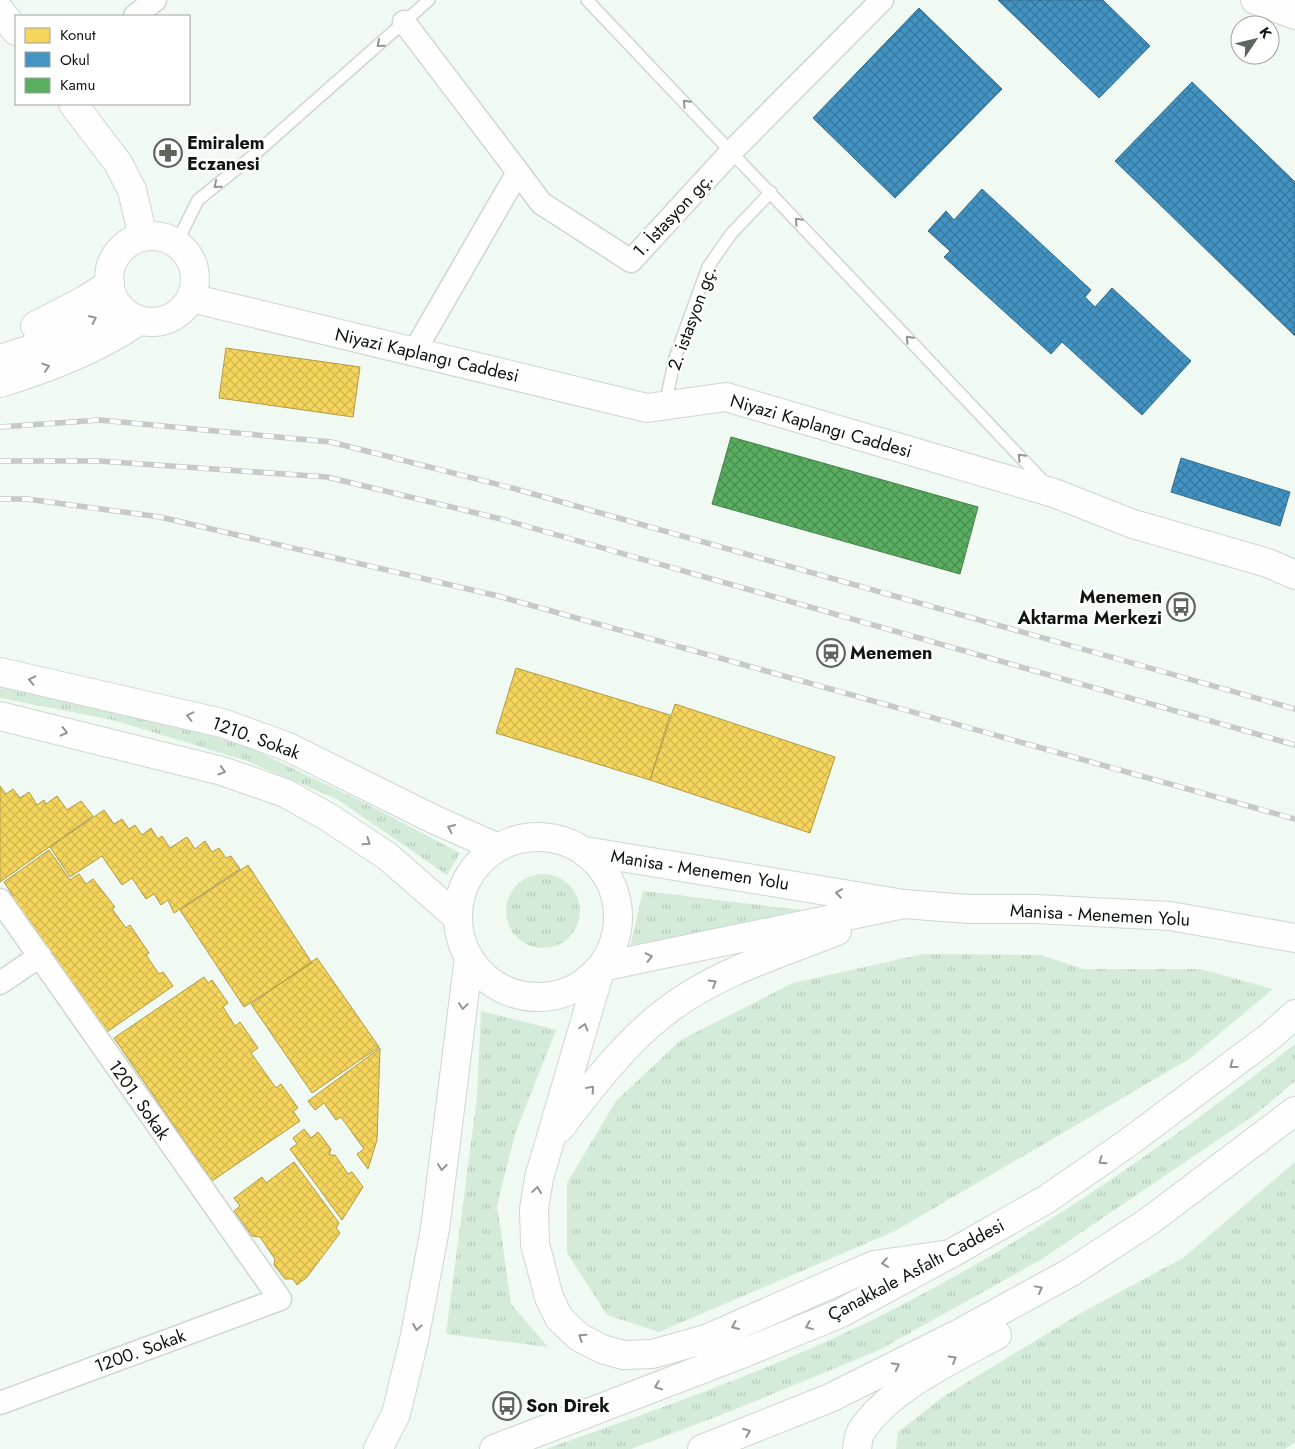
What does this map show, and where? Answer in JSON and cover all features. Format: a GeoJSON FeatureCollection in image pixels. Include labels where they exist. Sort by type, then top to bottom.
{"type":"FeatureCollection","features":[{"type":"Feature","properties":{"kind":"main road"},"geometry":{"type":"LineString","coordinates":[[1255,0],[1295,15]]}},
{"type":"Feature","properties":{"kind":"main road"},"geometry":{"type":"LineString","coordinates":[[0,11],[15,31]]}},
{"type":"Feature","properties":{"kind":"main road"},"geometry":{"type":"LineString","coordinates":[[74,105],[118,163],[132,190],[143,237]]}},
{"type":"Feature","properties":{"kind":"main road"},"geometry":{"type":"LineString","coordinates":[[0,342],[48,320],[122,304],[153,323],[167,320],[180,313],[195,289],[195,274],[191,260],[183,248],[171,240],[157,236],[143,237],[130,242],[119,251],[112,263],[122,304],[115,337],[87,352],[0,383]]}},
{"type":"Feature","properties":{"kind":"main road","name":"Niyazi Kaplangı Caddesi"},"geometry":{"type":"LineString","coordinates":[[191,298],[647,408],[726,397],[1054,492],[1133,524],[1268,563],[1295,567]]}},
{"type":"Feature","properties":{"kind":"main road"},"geometry":{"type":"LineString","coordinates":[[0,359],[28,350],[122,304]]}},
{"type":"Feature","properties":{"kind":"main road","name":"Niyazi Kaplangı Caddesi"},"geometry":{"type":"LineString","coordinates":[[1268,563],[1295,575]]}},
{"type":"Feature","properties":{"kind":"main road","name":"1210. Sokak"},"geometry":{"type":"LineString","coordinates":[[0,672],[222,724],[293,750],[433,820],[496,847]]}},
{"type":"Feature","properties":{"kind":"main road"},"geometry":{"type":"LineString","coordinates":[[0,716],[164,755],[222,771],[286,792],[387,856],[457,918]]}},
{"type":"Feature","properties":{"kind":"main road","name":"Manisa - Menemen Yolu"},"geometry":{"type":"LineString","coordinates":[[541,836],[564,840],[585,851],[601,866],[608,878],[618,906],[618,928],[612,948],[601,967],[585,982],[565,993],[544,997],[522,995],[500,988],[488,979],[469,957],[460,938],[457,918],[462,890],[475,866],[496,847],[518,838],[541,836]]}},
{"type":"Feature","properties":{"kind":"main road","name":"Manisa - Menemen Yolu"},"geometry":{"type":"LineString","coordinates":[[585,851],[904,904],[968,909],[1036,909],[1170,916],[1295,938]]}},
{"type":"Feature","properties":{"kind":"main road"},"geometry":{"type":"LineString","coordinates":[[550,1141],[581,1100],[625,1050],[665,1012],[721,977],[904,904]]}},
{"type":"Feature","properties":{"kind":"main road","name":"Manisa - Menemen Yolu"},"geometry":{"type":"LineString","coordinates":[[601,967],[904,904]]}},
{"type":"Feature","properties":{"kind":"main road"},"geometry":{"type":"LineString","coordinates":[[378,1449],[396,1414],[414,1340],[435,1229],[469,957]]}},
{"type":"Feature","properties":{"kind":"main road"},"geometry":{"type":"LineString","coordinates":[[601,967],[539,1178],[534,1209],[536,1244],[541,1271],[559,1318],[580,1337],[602,1349],[623,1355],[652,1354],[706,1338],[874,1265],[950,1254]]}},
{"type":"Feature","properties":{"kind":"main road","name":"Çanakkale Asfaltı Caddesi"},"geometry":{"type":"LineString","coordinates":[[494,1449],[738,1355],[841,1313],[950,1254],[1047,1198],[1129,1142],[1272,1036],[1295,1014]]}},
{"type":"Feature","properties":{"kind":"main road"},"geometry":{"type":"LineString","coordinates":[[702,1449],[830,1398],[960,1334],[1071,1272],[1148,1222],[1295,1111]]}},
{"type":"Feature","properties":{"kind":"main road"},"geometry":{"type":"LineString","coordinates":[[857,1449],[860,1432],[880,1409],[917,1381],[1073,1292],[1198,1206],[1260,1139]]}},
{"type":"Feature","properties":{"kind":"street"},"geometry":{"type":"LineString","coordinates":[[136,15],[155,0]]}},
{"type":"Feature","properties":{"kind":"street"},"geometry":{"type":"LineString","coordinates":[[732,151],[882,0]]}},
{"type":"Feature","properties":{"kind":"street","name":"1. İstasyon gç."},"geometry":{"type":"LineString","coordinates":[[404,22],[541,202],[631,261],[732,151]]}},
{"type":"Feature","properties":{"kind":"street"},"geometry":{"type":"LineString","coordinates":[[414,352],[518,172]]}},
{"type":"Feature","properties":{"kind":"street","name":"1201. Sokak"},"geometry":{"type":"LineString","coordinates":[[0,900],[280,1299]]}},
{"type":"Feature","properties":{"kind":"street"},"geometry":{"type":"LineString","coordinates":[[0,983],[40,956]]}},
{"type":"Feature","properties":{"kind":"street","name":"1200. Sokak"},"geometry":{"type":"LineString","coordinates":[[0,1403],[280,1299]]}},
{"type":"Feature","properties":{"kind":"lane"},"geometry":{"type":"LineString","coordinates":[[176,244],[198,200],[255,154],[429,0]]}},
{"type":"Feature","properties":{"kind":"lane"},"geometry":{"type":"LineString","coordinates":[[587,0],[1054,492]]}},
{"type":"Feature","properties":{"kind":"lane","name":"2. istasyon gç."},"geometry":{"type":"LineString","coordinates":[[666,405],[675,358],[708,266],[731,234],[771,192]]}},
{"type":"Feature","properties":{"kind":"green space"},"geometry":{"type":"Polygon","coordinates":[[[0,688],[151,720],[240,743],[365,803],[460,853],[447,875],[337,799],[247,761],[113,720],[0,698],[0,688]]]}},
{"type":"Feature","properties":{"kind":"green space"},"geometry":{"type":"Polygon","coordinates":[[[543,874],[557,877],[569,885],[577,897],[580,911],[577,925],[569,937],[557,945],[543,948],[529,945],[517,937],[509,925],[506,911],[509,897],[517,885],[529,877],[543,874]]]}},
{"type":"Feature","properties":{"kind":"green space"},"geometry":{"type":"Polygon","coordinates":[[[643,891],[809,911],[629,952],[643,891]]]}},
{"type":"Feature","properties":{"kind":"green space"},"geometry":{"type":"Polygon","coordinates":[[[923,954],[1041,955],[1083,969],[1200,969],[1273,989],[1189,1059],[895,1231],[659,1332],[607,1315],[567,1253],[567,1183],[616,1101],[681,1040],[793,983],[923,954]]]}},
{"type":"Feature","properties":{"kind":"green space"},"geometry":{"type":"Polygon","coordinates":[[[481,1011],[556,1030],[516,1131],[497,1205],[511,1304],[548,1347],[446,1334],[477,1097],[481,1011]]]}},
{"type":"Feature","properties":{"kind":"green space"},"geometry":{"type":"Polygon","coordinates":[[[1295,1044],[1295,1081],[1256,1114],[1042,1259],[879,1350],[731,1411],[631,1449],[546,1449],[785,1360],[862,1325],[920,1295],[1032,1231],[1140,1160],[1295,1044]]]}},
{"type":"Feature","properties":{"kind":"green space"},"geometry":{"type":"Polygon","coordinates":[[[1295,1162],[1295,1442],[1285,1449],[896,1449],[898,1432],[943,1397],[1081,1313],[1183,1258],[1295,1162]]]}},
{"type":"Feature","properties":{"kind":"building: Konut"},"geometry":{"type":"Polygon","coordinates":[[[226,348],[360,367],[353,417],[219,398],[226,348]]]}},
{"type":"Feature","properties":{"kind":"building: Konut"},"geometry":{"type":"Polygon","coordinates":[[[516,668],[670,715],[650,780],[496,733],[516,668]]]}},
{"type":"Feature","properties":{"kind":"building: Konut"},"geometry":{"type":"Polygon","coordinates":[[[675,704],[835,757],[810,833],[650,780],[675,704]]]}},
{"type":"Feature","properties":{"kind":"building: Konut"},"geometry":{"type":"Polygon","coordinates":[[[0,786],[6,794],[13,789],[20,798],[29,792],[37,805],[44,800],[46,804],[57,796],[67,810],[81,801],[93,816],[0,882],[0,786]]]}},
{"type":"Feature","properties":{"kind":"building: Konut"},"geometry":{"type":"Polygon","coordinates":[[[104,810],[114,824],[122,819],[129,829],[135,825],[142,835],[151,828],[158,839],[162,836],[170,848],[187,837],[195,849],[205,841],[212,852],[219,848],[226,858],[231,856],[240,869],[174,913],[168,900],[161,905],[154,894],[146,899],[132,878],[122,885],[102,856],[70,877],[50,847],[104,810]]]}},
{"type":"Feature","properties":{"kind":"building: Konut"},"geometry":{"type":"Polygon","coordinates":[[[49,850],[70,880],[79,874],[86,884],[93,879],[115,907],[112,909],[126,928],[130,925],[149,953],[146,955],[159,974],[163,972],[173,986],[107,1032],[98,1020],[96,1022],[82,1002],[85,1000],[64,971],[62,973],[50,957],[53,955],[32,925],[28,928],[8,900],[13,896],[4,882],[49,850]]]}},
{"type":"Feature","properties":{"kind":"building: Konut"},"geometry":{"type":"Polygon","coordinates":[[[248,865],[312,963],[244,1007],[180,910],[248,865]]]}},
{"type":"Feature","properties":{"kind":"building: Konut"},"geometry":{"type":"Polygon","coordinates":[[[317,958],[379,1047],[312,1093],[251,1004],[317,958]]]}},
{"type":"Feature","properties":{"kind":"building: Konut"},"geometry":{"type":"Polygon","coordinates":[[[204,977],[208,983],[212,980],[228,1003],[223,1007],[235,1026],[240,1022],[258,1048],[251,1053],[276,1088],[281,1084],[298,1108],[293,1111],[300,1121],[212,1181],[114,1038],[204,977]]]}},
{"type":"Feature","properties":{"kind":"building: Konut"},"geometry":{"type":"Polygon","coordinates":[[[380,1048],[377,1140],[368,1169],[357,1154],[364,1149],[341,1117],[336,1120],[324,1103],[315,1110],[308,1101],[380,1048]]]}},
{"type":"Feature","properties":{"kind":"building: Konut"},"geometry":{"type":"Polygon","coordinates":[[[304,1129],[311,1138],[318,1132],[331,1149],[329,1155],[335,1155],[348,1174],[352,1172],[363,1187],[342,1220],[290,1149],[297,1144],[293,1138],[304,1129]]]}},
{"type":"Feature","properties":{"kind":"building: Konut"},"geometry":{"type":"Polygon","coordinates":[[[294,1162],[339,1223],[336,1228],[340,1233],[307,1277],[297,1285],[293,1279],[285,1279],[274,1265],[275,1259],[260,1237],[252,1236],[234,1211],[240,1206],[234,1198],[262,1177],[266,1183],[294,1162]]]}},
{"type":"Feature","properties":{"kind":"building: Okul"},"geometry":{"type":"Polygon","coordinates":[[[998,0],[1103,0],[1150,46],[1099,98],[998,0]]]}},
{"type":"Feature","properties":{"kind":"building: Okul"},"geometry":{"type":"Polygon","coordinates":[[[919,8],[1002,89],[895,198],[813,118],[919,8]]]}},
{"type":"Feature","properties":{"kind":"building: Okul"},"geometry":{"type":"Polygon","coordinates":[[[1192,82],[1295,182],[1295,336],[1115,161],[1192,82]]]}},
{"type":"Feature","properties":{"kind":"building: Okul"},"geometry":{"type":"Polygon","coordinates":[[[982,189],[1091,290],[1085,297],[1095,307],[1112,288],[1191,361],[1142,415],[1062,342],[1051,354],[944,257],[950,251],[928,231],[946,211],[954,220],[982,189]]]}},
{"type":"Feature","properties":{"kind":"building: Okul"},"geometry":{"type":"Polygon","coordinates":[[[1181,458],[1290,492],[1280,526],[1171,492],[1181,458]]]}},
{"type":"Feature","properties":{"kind":"building: Kamu"},"geometry":{"type":"Polygon","coordinates":[[[731,437],[978,507],[960,574],[712,504],[731,437]]]}},
{"type":"Feature","properties":{"kind":"railway"},"geometry":{"type":"LineString","coordinates":[[0,427],[100,420],[331,442],[512,488],[1295,709]]}},
{"type":"Feature","properties":{"kind":"railway"},"geometry":{"type":"LineString","coordinates":[[0,461],[99,461],[327,477],[501,519],[1295,745]]}},
{"type":"Feature","properties":{"kind":"railway"},"geometry":{"type":"LineString","coordinates":[[0,499],[27,499],[160,517],[498,596],[1295,819]]}},
{"type":"Feature","properties":{"kind":"place","name":"Emiralem Eczanesi"},"geometry":{"type":"Point","coordinates":[168,153]}},
{"type":"Feature","properties":{"kind":"place","name":"Menemen Aktarma Merkezi"},"geometry":{"type":"Point","coordinates":[1181,607]}},
{"type":"Feature","properties":{"kind":"place","name":"Menemen"},"geometry":{"type":"Point","coordinates":[831,653]}},
{"type":"Feature","properties":{"kind":"place","name":"Son Direk"},"geometry":{"type":"Point","coordinates":[507,1406]}}]}
